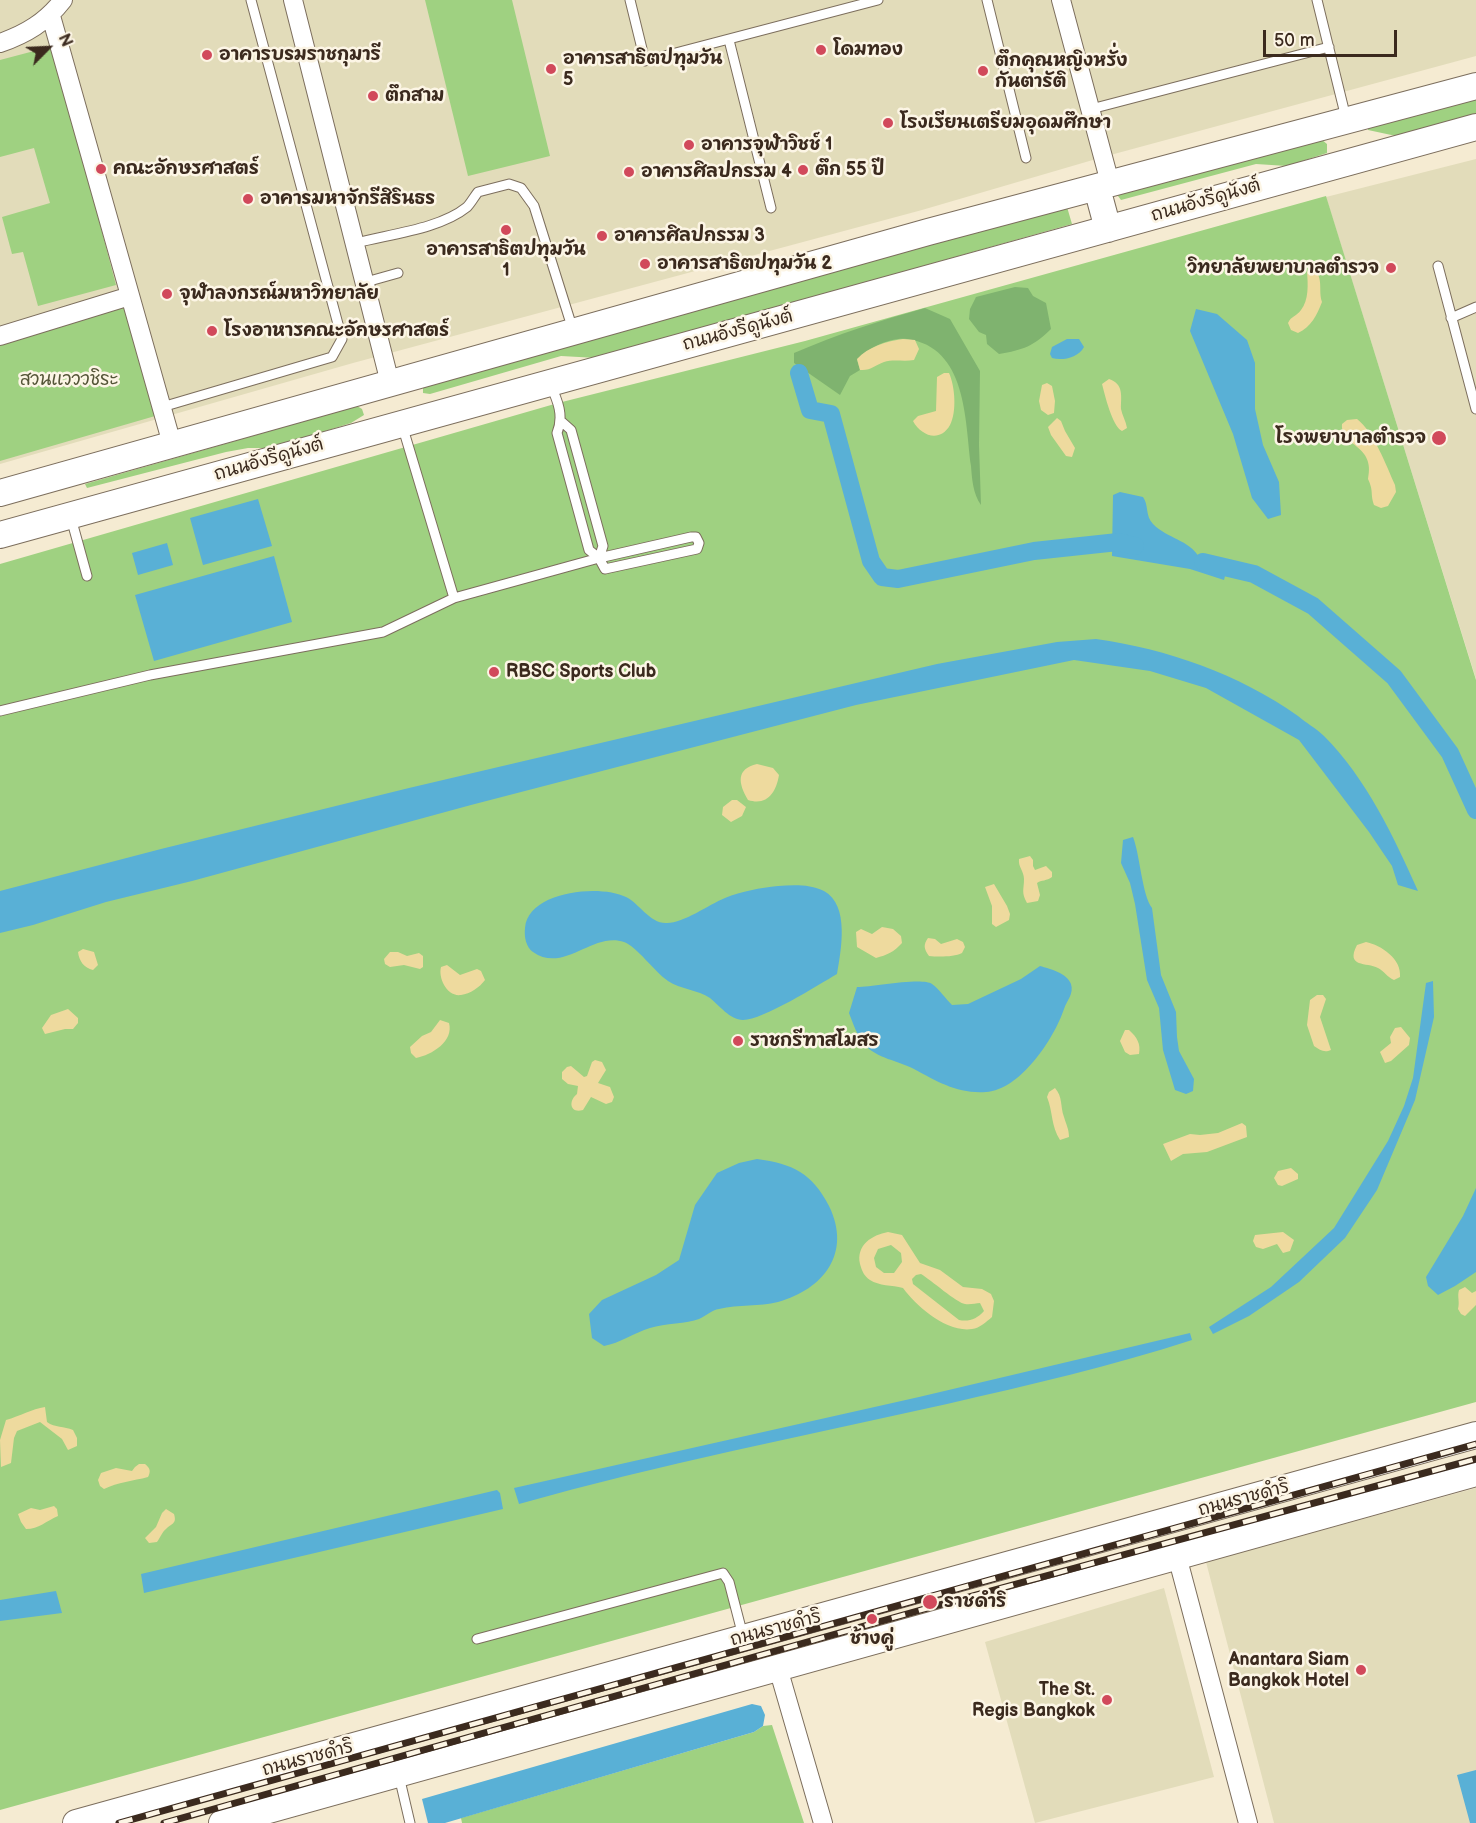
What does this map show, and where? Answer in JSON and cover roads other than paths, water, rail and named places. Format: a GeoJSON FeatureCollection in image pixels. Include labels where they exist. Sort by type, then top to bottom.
{"type":"FeatureCollection","features":[{"type":"Feature","properties":{"kind":"main road"},"geometry":{"type":"LineString","coordinates":[[0,493],[905,238],[1476,86]]}},
{"type":"Feature","properties":{"kind":"main road"},"geometry":{"type":"LineString","coordinates":[[1347,120],[1357,159]]}},
{"type":"Feature","properties":{"kind":"main road","name":"ถนนอังรีดูนังต์"},"geometry":{"type":"LineString","coordinates":[[0,535],[1476,127]]}},
{"type":"Feature","properties":{"kind":"main road"},"geometry":{"type":"LineString","coordinates":[[1103,185],[1108,229]]}},
{"type":"Feature","properties":{"kind":"main road"},"geometry":{"type":"LineString","coordinates":[[390,383],[401,423]]}},
{"type":"Feature","properties":{"kind":"main road","name":"ถนนราชดำริ"},"geometry":{"type":"LineString","coordinates":[[76,1823],[1476,1435]]}},
{"type":"Feature","properties":{"kind":"main road","name":"ถนนราชดำริ"},"geometry":{"type":"LineString","coordinates":[[222,1823],[1476,1473]]}},
{"type":"Feature","properties":{"kind":"main road"},"geometry":{"type":"LineString","coordinates":[[1167,1521],[1178,1556]]}},
{"type":"Feature","properties":{"kind":"main road"},"geometry":{"type":"LineString","coordinates":[[388,1737],[398,1774]]}},
{"type":"Feature","properties":{"kind":"street"},"geometry":{"type":"LineString","coordinates":[[0,43],[27,32],[51,16],[63,0]]}},
{"type":"Feature","properties":{"kind":"street"},"geometry":{"type":"LineString","coordinates":[[293,0],[390,383]]}},
{"type":"Feature","properties":{"kind":"street"},"geometry":{"type":"LineString","coordinates":[[1061,0],[1091,109],[1103,185]]}},
{"type":"Feature","properties":{"kind":"street"},"geometry":{"type":"LineString","coordinates":[[51,16],[172,444]]}},
{"type":"Feature","properties":{"kind":"street"},"geometry":{"type":"LineString","coordinates":[[0,336],[130,296]]}},
{"type":"Feature","properties":{"kind":"street"},"geometry":{"type":"LineString","coordinates":[[1178,1556],[1248,1823]]}},
{"type":"Feature","properties":{"kind":"street"},"geometry":{"type":"LineString","coordinates":[[778,1668],[823,1823]]}},
{"type":"Feature","properties":{"kind":"lane"},"geometry":{"type":"LineString","coordinates":[[162,407],[332,357],[342,339],[251,0]]}},
{"type":"Feature","properties":{"kind":"lane"},"geometry":{"type":"LineString","coordinates":[[630,0],[645,61],[878,0]]}},
{"type":"Feature","properties":{"kind":"lane"},"geometry":{"type":"LineString","coordinates":[[987,0],[1026,158]]}},
{"type":"Feature","properties":{"kind":"lane"},"geometry":{"type":"LineString","coordinates":[[1317,0],[1347,120]]}},
{"type":"Feature","properties":{"kind":"lane"},"geometry":{"type":"LineString","coordinates":[[729,40],[771,208]]}},
{"type":"Feature","properties":{"kind":"lane"},"geometry":{"type":"LineString","coordinates":[[1091,109],[1329,47]]}},
{"type":"Feature","properties":{"kind":"lane"},"geometry":{"type":"LineString","coordinates":[[356,243],[437,223],[469,205],[478,192],[509,184],[521,188],[534,206],[573,332]]}},
{"type":"Feature","properties":{"kind":"lane"},"geometry":{"type":"LineString","coordinates":[[1438,266],[1476,409]]}},
{"type":"Feature","properties":{"kind":"lane"},"geometry":{"type":"LineString","coordinates":[[366,282],[398,273]]}},
{"type":"Feature","properties":{"kind":"lane"},"geometry":{"type":"LineString","coordinates":[[1451,318],[1476,308]]}},
{"type":"Feature","properties":{"kind":"lane"},"geometry":{"type":"LineString","coordinates":[[0,711],[118,680],[383,632],[454,598],[599,558],[691,537],[696,537],[699,543],[697,549],[605,569],[599,558],[589,550],[557,433],[562,422],[558,403],[549,382]]}},
{"type":"Feature","properties":{"kind":"lane"},"geometry":{"type":"LineString","coordinates":[[562,422],[571,430],[603,546],[599,558]]}},
{"type":"Feature","properties":{"kind":"lane"},"geometry":{"type":"LineString","coordinates":[[401,423],[454,598]]}},
{"type":"Feature","properties":{"kind":"lane"},"geometry":{"type":"LineString","coordinates":[[70,515],[87,576]]}},
{"type":"Feature","properties":{"kind":"lane"},"geometry":{"type":"LineString","coordinates":[[477,1639],[723,1573],[729,1582],[743,1638]]}},
{"type":"Feature","properties":{"kind":"lane"},"geometry":{"type":"LineString","coordinates":[[398,1774],[410,1823]]}},
{"type":"Feature","properties":{"kind":"water"},"geometry":{"type":"Polygon","coordinates":[[[1196,309],[1217,314],[1247,340],[1255,363],[1255,409],[1263,445],[1279,482],[1281,515],[1268,519],[1252,498],[1233,434],[1190,331],[1196,309]]]}},
{"type":"Feature","properties":{"kind":"water"},"geometry":{"type":"Polygon","coordinates":[[[1067,339],[1079,339],[1084,347],[1078,354],[1069,358],[1052,358],[1050,354],[1052,347],[1067,339]]]}},
{"type":"Feature","properties":{"kind":"water"},"geometry":{"type":"Polygon","coordinates":[[[1120,492],[1143,497],[1153,524],[1190,547],[1200,558],[1228,564],[1224,580],[1190,569],[1112,556],[1113,495],[1120,492]]]}},
{"type":"Feature","properties":{"kind":"water"},"geometry":{"type":"Polygon","coordinates":[[[258,499],[272,546],[203,565],[190,518],[258,499]]]}},
{"type":"Feature","properties":{"kind":"water"},"geometry":{"type":"Polygon","coordinates":[[[167,543],[173,565],[138,575],[132,553],[167,543]]]}},
{"type":"Feature","properties":{"kind":"water"},"geometry":{"type":"Polygon","coordinates":[[[274,556],[292,622],[154,661],[135,595],[274,556]]]}},
{"type":"Feature","properties":{"kind":"water"},"geometry":{"type":"Polygon","coordinates":[[[1096,639],[1149,649],[1227,676],[1275,701],[1318,730],[1353,770],[1366,789],[1389,829],[1418,891],[1398,885],[1392,866],[1369,832],[1299,740],[1206,688],[1150,671],[1074,660],[856,705],[106,902],[0,933],[0,891],[409,788],[937,664],[1057,642],[1096,639]]]}},
{"type":"Feature","properties":{"kind":"water"},"geometry":{"type":"Polygon","coordinates":[[[1133,837],[1146,894],[1152,908],[1161,975],[1176,1012],[1179,1051],[1194,1079],[1193,1091],[1186,1094],[1175,1090],[1163,1050],[1159,1008],[1147,980],[1135,904],[1130,883],[1121,863],[1123,840],[1133,837]]]}},
{"type":"Feature","properties":{"kind":"water"},"geometry":{"type":"Polygon","coordinates":[[[778,886],[813,887],[824,891],[832,898],[838,907],[842,929],[837,974],[790,1001],[763,1014],[743,1020],[734,1018],[705,995],[668,981],[629,944],[624,942],[612,940],[601,942],[567,956],[556,958],[545,957],[533,952],[525,938],[529,916],[538,906],[567,894],[583,891],[614,893],[631,900],[655,920],[667,923],[688,917],[731,896],[778,886]]]}},
{"type":"Feature","properties":{"kind":"water"},"geometry":{"type":"Polygon","coordinates":[[[1040,966],[1066,977],[1071,984],[1071,994],[1044,1048],[1023,1073],[999,1089],[976,1092],[957,1089],[875,1053],[862,1041],[849,1013],[857,987],[927,982],[935,986],[952,1005],[968,1004],[1021,979],[1040,966]]]}},
{"type":"Feature","properties":{"kind":"water"},"geometry":{"type":"Polygon","coordinates":[[[1433,981],[1434,1017],[1415,1100],[1377,1190],[1345,1238],[1299,1282],[1249,1316],[1213,1334],[1209,1327],[1271,1287],[1334,1228],[1388,1141],[1404,1106],[1413,1078],[1426,983],[1433,981]]]}},
{"type":"Feature","properties":{"kind":"water"},"geometry":{"type":"Polygon","coordinates":[[[757,1159],[791,1167],[800,1172],[816,1185],[829,1206],[835,1223],[837,1239],[835,1254],[829,1267],[820,1278],[809,1288],[778,1302],[716,1310],[694,1321],[650,1328],[604,1346],[592,1338],[589,1314],[602,1300],[656,1275],[679,1260],[695,1205],[717,1173],[739,1163],[757,1159]]]}},
{"type":"Feature","properties":{"kind":"water"},"geometry":{"type":"Polygon","coordinates":[[[1476,1188],[1476,1272],[1438,1295],[1428,1286],[1426,1277],[1463,1216],[1476,1188]]]}},
{"type":"Feature","properties":{"kind":"water"},"geometry":{"type":"Polygon","coordinates":[[[1190,1333],[1192,1340],[1070,1375],[679,1463],[519,1504],[514,1488],[919,1397],[1190,1333]]]}},
{"type":"Feature","properties":{"kind":"water"},"geometry":{"type":"Polygon","coordinates":[[[497,1490],[500,1493],[503,1509],[144,1593],[141,1574],[497,1490]]]}},
{"type":"Feature","properties":{"kind":"water"},"geometry":{"type":"Polygon","coordinates":[[[56,1591],[62,1613],[0,1621],[0,1600],[56,1591]]]}},
{"type":"Feature","properties":{"kind":"water"},"geometry":{"type":"Polygon","coordinates":[[[752,1704],[761,1706],[765,1715],[763,1726],[754,1732],[445,1823],[428,1823],[422,1799],[752,1704]]]}},
{"type":"Feature","properties":{"kind":"water"},"geometry":{"type":"Polygon","coordinates":[[[1476,1770],[1476,1823],[1470,1823],[1457,1775],[1476,1770]]]}},
{"type":"Feature","properties":{"kind":"waterway"},"geometry":{"type":"LineString","coordinates":[[799,373],[810,410],[831,414],[871,561],[882,577],[898,579],[1034,551],[1118,542],[1135,546]]}},
{"type":"Feature","properties":{"kind":"waterway"},"geometry":{"type":"LineString","coordinates":[[1203,562],[1254,574],[1313,606],[1394,677],[1450,753],[1476,810]]}},
{"type":"Feature","properties":{"kind":"railway"},"geometry":{"type":"LineString","coordinates":[[119,1823],[1476,1444]]}},
{"type":"Feature","properties":{"kind":"railway"},"geometry":{"type":"LineString","coordinates":[[164,1823],[928,1608],[1476,1459]]}},
{"type":"Feature","properties":{"kind":"place","name":"โดมทอง"},"geometry":{"type":"Point","coordinates":[821,50]}},
{"type":"Feature","properties":{"kind":"place","name":"อาคารบรมราชกุมารี"},"geometry":{"type":"Point","coordinates":[207,55]}},
{"type":"Feature","properties":{"kind":"place","name":"อาคารสาธิตปทุมวัน 5"},"geometry":{"type":"Point","coordinates":[551,69]}},
{"type":"Feature","properties":{"kind":"place","name":"ตึกคุณหญิงหรั่ง กันตารัติ"},"geometry":{"type":"Point","coordinates":[983,71]}},
{"type":"Feature","properties":{"kind":"place","name":"ตึกสาม"},"geometry":{"type":"Point","coordinates":[373,96]}},
{"type":"Feature","properties":{"kind":"place","name":"โรงเรียนเตรียมอุดมศึกษา"},"geometry":{"type":"Point","coordinates":[888,123]}},
{"type":"Feature","properties":{"kind":"place","name":"อาคารจุฬาวิชช์ 1"},"geometry":{"type":"Point","coordinates":[689,145]}},
{"type":"Feature","properties":{"kind":"place","name":"คณะอักษรศาสตร์"},"geometry":{"type":"Point","coordinates":[101,169]}},
{"type":"Feature","properties":{"kind":"place","name":"ตึก 55 ปี"},"geometry":{"type":"Point","coordinates":[803,170]}},
{"type":"Feature","properties":{"kind":"place","name":"อาคารศิลปกรรม 4"},"geometry":{"type":"Point","coordinates":[629,172]}},
{"type":"Feature","properties":{"kind":"place","name":"อาคารมหาจักรีสิรินธร"},"geometry":{"type":"Point","coordinates":[248,199]}},
{"type":"Feature","properties":{"kind":"place","name":"อาคารสาธิตปทุมวัน 1"},"geometry":{"type":"Point","coordinates":[506,230]}},
{"type":"Feature","properties":{"kind":"place","name":"อาคารศิลปกรรม 3"},"geometry":{"type":"Point","coordinates":[602,236]}},
{"type":"Feature","properties":{"kind":"place","name":"อาคารสาธิตปทุมวัน 2"},"geometry":{"type":"Point","coordinates":[645,264]}},
{"type":"Feature","properties":{"kind":"place","name":"วิทยาลัยพยาบาลตำรวจ"},"geometry":{"type":"Point","coordinates":[1391,268]}},
{"type":"Feature","properties":{"kind":"place","name":"จุฬาลงกรณ์มหาวิทยาลัย"},"geometry":{"type":"Point","coordinates":[167,294]}},
{"type":"Feature","properties":{"kind":"place","name":"โรงอาหารคณะอักษรศาสตร์"},"geometry":{"type":"Point","coordinates":[212,331]}},
{"type":"Feature","properties":{"kind":"place","name":"โรงพยาบาลตำรวจ"},"geometry":{"type":"Point","coordinates":[1439,438]}},
{"type":"Feature","properties":{"kind":"place","name":"RBSC Sports Club"},"geometry":{"type":"Point","coordinates":[494,672]}},
{"type":"Feature","properties":{"kind":"place","name":"ราชกรีฑาสโมสร"},"geometry":{"type":"Point","coordinates":[738,1041]}},
{"type":"Feature","properties":{"kind":"place","name":"ราชดำริ"},"geometry":{"type":"Point","coordinates":[930,1602]}},
{"type":"Feature","properties":{"kind":"place","name":"ช้างคู่"},"geometry":{"type":"Point","coordinates":[872,1619]}},
{"type":"Feature","properties":{"kind":"place","name":"Anantara Siam Bangkok Hotel"},"geometry":{"type":"Point","coordinates":[1361,1670]}},
{"type":"Feature","properties":{"kind":"place","name":"The St. Regis Bangkok"},"geometry":{"type":"Point","coordinates":[1107,1700]}},
{"type":"Feature","properties":{"kind":"park label","name":"สวนแวววชิระ"},"geometry":{"type":"Point","coordinates":[69,380]}}]}
